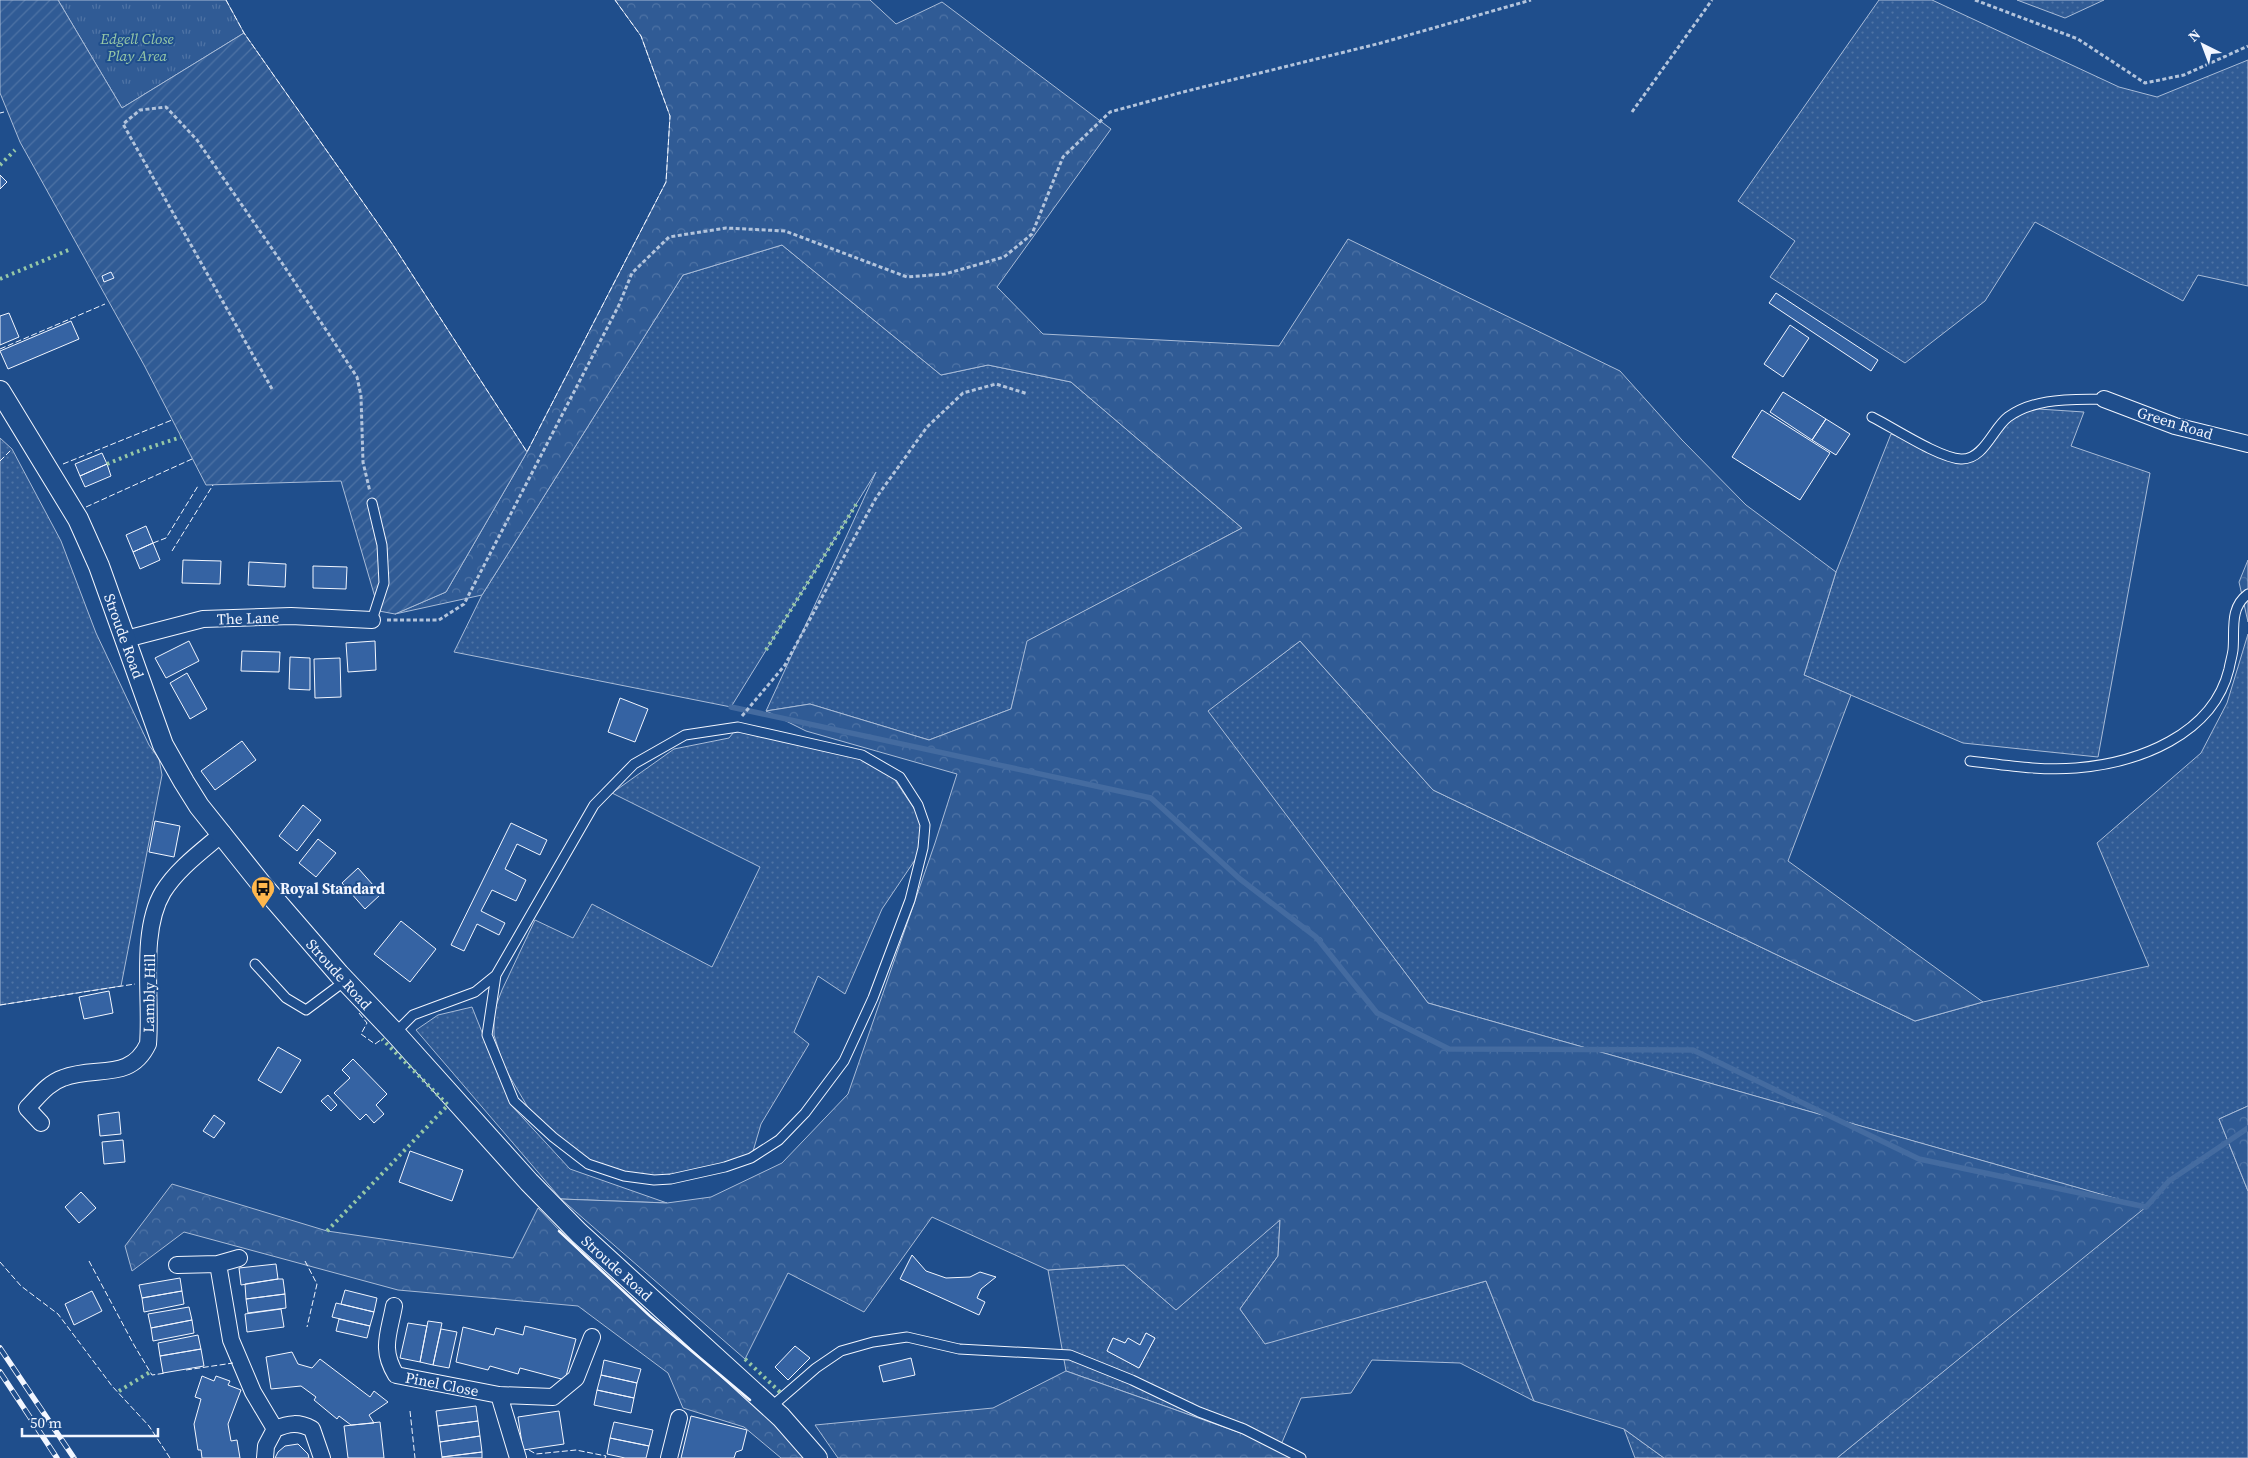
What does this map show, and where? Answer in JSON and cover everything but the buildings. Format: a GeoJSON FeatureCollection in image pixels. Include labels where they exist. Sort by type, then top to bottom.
{"type":"FeatureCollection","features":[{"type":"Feature","properties":{"kind":"street","name":"Stroude Road"},"geometry":{"type":"LineString","coordinates":[[0,391],[78,519],[99,566],[163,745],[199,806],[223,833],[262,885],[345,980],[529,1182],[578,1233],[771,1407],[817,1458]]}},
{"type":"Feature","properties":{"kind":"street","name":"Green Road"},"geometry":{"type":"LineString","coordinates":[[2104,399],[2174,426],[2248,444]]}},
{"type":"Feature","properties":{"kind":"street","name":"The Lane"},"geometry":{"type":"LineString","coordinates":[[126,639],[203,619],[291,616],[372,620]]}},
{"type":"Feature","properties":{"kind":"street","name":"Lambly Hill"},"geometry":{"type":"LineString","coordinates":[[41,1123],[27,1108],[48,1086],[60,1078],[75,1073],[122,1068],[133,1065],[142,1056],[148,1038],[149,945],[156,909],[164,891],[177,875],[223,833]]}},
{"type":"Feature","properties":{"kind":"street"},"geometry":{"type":"LineString","coordinates":[[177,1265],[218,1264],[239,1258]]}},
{"type":"Feature","properties":{"kind":"street"},"geometry":{"type":"LineString","coordinates":[[218,1264],[231,1340],[253,1392],[275,1429]]}},
{"type":"Feature","properties":{"kind":"street","name":"Pinel Close"},"geometry":{"type":"LineString","coordinates":[[394,1306],[386,1352],[388,1363],[396,1375],[499,1395],[553,1397],[576,1378],[592,1337]]}},
{"type":"Feature","properties":{"kind":"street","name":"Pinel Close"},"geometry":{"type":"LineString","coordinates":[[499,1395],[518,1458]]}},
{"type":"Feature","properties":{"kind":"street"},"geometry":{"type":"LineString","coordinates":[[669,1458],[679,1418]]}},
{"type":"Feature","properties":{"kind":"street"},"geometry":{"type":"LineString","coordinates":[[265,1458],[266,1446],[275,1429],[286,1424],[297,1423],[312,1429],[322,1458]]}},
{"type":"Feature","properties":{"kind":"lane"},"geometry":{"type":"LineString","coordinates":[[1872,417],[1944,454],[1962,459],[1974,456],[1989,442],[2006,418],[2023,408],[2052,401],[2104,399]]}},
{"type":"Feature","properties":{"kind":"lane"},"geometry":{"type":"LineString","coordinates":[[372,502],[382,545],[384,583],[372,620]]}},
{"type":"Feature","properties":{"kind":"lane"},"geometry":{"type":"LineString","coordinates":[[1970,761],[2030,768],[2076,768],[2110,763],[2149,751],[2187,732],[2213,707],[2222,692],[2233,651],[2233,619],[2236,607],[2248,594]]}},
{"type":"Feature","properties":{"kind":"lane"},"geometry":{"type":"LineString","coordinates":[[395,1033],[413,1015],[475,992],[496,976],[594,805],[634,764],[686,735],[738,726],[862,756],[900,777],[918,805],[925,825],[924,848],[910,900],[873,998],[844,1061],[805,1113],[779,1140],[751,1158],[680,1177],[654,1180],[624,1176],[588,1164],[553,1137],[514,1101],[487,1035],[496,976]]}},
{"type":"Feature","properties":{"kind":"lane"},"geometry":{"type":"LineString","coordinates":[[255,964],[286,998],[306,1010],[345,980]]}},
{"type":"Feature","properties":{"kind":"lane"},"geometry":{"type":"LineString","coordinates":[[771,1407],[809,1373],[841,1350],[872,1342],[907,1337],[959,1349],[1070,1355],[1132,1380],[1198,1412],[1244,1429],[1301,1458]]}},
{"type":"Feature","properties":{"kind":"path"},"geometry":{"type":"LineString","coordinates":[[372,620],[439,620],[464,604],[619,305],[632,273],[669,237],[726,228],[785,230],[907,277],[945,274],[1004,257],[1032,234],[1063,156],[1110,112],[1381,43],[1531,0]]}},
{"type":"Feature","properties":{"kind":"path"},"geometry":{"type":"LineString","coordinates":[[1632,112],[1712,0]]}},
{"type":"Feature","properties":{"kind":"path"},"geometry":{"type":"LineString","coordinates":[[1975,0],[2078,39],[2145,83],[2184,75],[2248,46]]}},
{"type":"Feature","properties":{"kind":"path"},"geometry":{"type":"LineString","coordinates":[[272,389],[123,124],[140,110],[166,107],[197,140],[284,266],[357,377],[361,396],[363,462],[372,502]]}},
{"type":"Feature","properties":{"kind":"path"},"geometry":{"type":"LineString","coordinates":[[742,717],[785,666],[876,498],[927,427],[963,392],[996,384],[1028,394]]}},
{"type":"Feature","properties":{"kind":"green space"},"geometry":{"type":"Polygon","coordinates":[[[0,0],[58,0],[122,108],[244,33],[393,245],[527,452],[446,592],[395,614],[379,611],[341,481],[206,485],[144,365],[20,142],[0,93],[0,0]]]}},
{"type":"Feature","properties":{"kind":"green space","name":"Edgell Close Play Area"},"geometry":{"type":"Polygon","coordinates":[[[58,0],[226,0],[244,33],[122,108],[58,0]]]}},
{"type":"Feature","properties":{"kind":"green space"},"geometry":{"type":"Polygon","coordinates":[[[615,0],[870,0],[896,24],[942,2],[1111,129],[997,287],[1043,334],[1279,346],[1348,239],[1620,371],[1682,440],[1746,505],[1836,572],[1804,675],[1851,695],[1788,861],[1983,1002],[1915,1021],[1433,790],[1300,641],[1208,711],[1428,1003],[2146,1207],[1837,1458],[1664,1458],[1624,1429],[1534,1401],[1486,1281],[1265,1344],[1240,1309],[1278,1256],[1280,1220],[1176,1310],[1124,1265],[1048,1270],[932,1217],[864,1312],[788,1273],[745,1359],[561,1199],[667,1203],[711,1197],[782,1163],[848,1094],[957,774],[806,731],[766,711],[810,704],[929,740],[1011,709],[1027,641],[1242,528],[1071,382],[988,365],[941,375],[782,245],[683,275],[482,595],[395,614],[446,592],[527,452],[666,182],[670,116],[641,36],[615,0]]]}},
{"type":"Feature","properties":{"kind":"green space"},"geometry":{"type":"Polygon","coordinates":[[[1879,0],[1932,0],[2119,87],[2157,97],[2248,60],[2248,286],[2198,275],[2183,301],[2035,222],[1985,301],[1905,363],[1770,277],[1795,241],[1738,201],[1879,0]]]}},
{"type":"Feature","properties":{"kind":"green space"},"geometry":{"type":"Polygon","coordinates":[[[2017,0],[2104,0],[2065,18],[2017,0]]]}},
{"type":"Feature","properties":{"kind":"green space"},"geometry":{"type":"Polygon","coordinates":[[[782,245],[941,375],[988,365],[1071,382],[1242,528],[1028,641],[1011,709],[929,740],[810,704],[766,711],[876,472],[731,707],[454,652],[482,595],[683,275],[782,245]]]}},
{"type":"Feature","properties":{"kind":"green space"},"geometry":{"type":"Polygon","coordinates":[[[2023,408],[2084,412],[2071,446],[2150,473],[2098,757],[1963,743],[1804,675],[1836,572],[1891,434],[1962,459],[2023,408]]]}},
{"type":"Feature","properties":{"kind":"green space"},"geometry":{"type":"Polygon","coordinates":[[[0,438],[12,449],[61,541],[96,633],[149,745],[159,759],[162,775],[121,986],[0,1005],[0,438]]]}},
{"type":"Feature","properties":{"kind":"green space"},"geometry":{"type":"Polygon","coordinates":[[[2248,560],[2248,622],[2239,582],[2248,560]]]}},
{"type":"Feature","properties":{"kind":"green space"},"geometry":{"type":"Polygon","coordinates":[[[2248,634],[2248,1106],[2219,1119],[2248,1191],[2248,1458],[1837,1458],[2145,1207],[1428,1003],[1207,711],[1300,641],[1433,790],[1915,1021],[1983,1002],[2149,966],[2097,843],[2201,753],[2227,703],[2248,634]]]}},
{"type":"Feature","properties":{"kind":"green space"},"geometry":{"type":"Polygon","coordinates":[[[738,727],[862,755],[887,768],[925,825],[923,848],[882,909],[845,994],[818,976],[794,1032],[809,1044],[761,1124],[751,1158],[671,1176],[654,1177],[610,1172],[536,1121],[504,1067],[494,1035],[494,1011],[535,920],[573,938],[592,904],[712,967],[760,867],[612,793],[674,749],[729,738],[738,727]]]}},
{"type":"Feature","properties":{"kind":"green space"},"geometry":{"type":"Polygon","coordinates":[[[472,1007],[511,1105],[570,1169],[667,1203],[561,1199],[416,1030],[438,1015],[472,1007]]]}},
{"type":"Feature","properties":{"kind":"green space"},"geometry":{"type":"Polygon","coordinates":[[[2248,1106],[2248,1191],[2219,1119],[2248,1106]]]}},
{"type":"Feature","properties":{"kind":"green space"},"geometry":{"type":"Polygon","coordinates":[[[172,1184],[327,1231],[513,1258],[538,1208],[584,1256],[650,1316],[768,1415],[806,1458],[781,1458],[744,1427],[683,1408],[668,1373],[578,1306],[398,1290],[184,1232],[132,1271],[125,1246],[172,1184]]]}},
{"type":"Feature","properties":{"kind":"green space"},"geometry":{"type":"Polygon","coordinates":[[[1280,1219],[1278,1256],[1240,1309],[1265,1343],[1486,1281],[1534,1401],[1460,1363],[1372,1360],[1351,1393],[1301,1398],[1280,1447],[1066,1371],[1048,1270],[1124,1265],[1176,1310],[1280,1219]],[[1146,1333],[1140,1345],[1128,1339],[1125,1343],[1113,1338],[1107,1351],[1139,1368],[1155,1338],[1146,1333]]]}},
{"type":"Feature","properties":{"kind":"green space"},"geometry":{"type":"Polygon","coordinates":[[[1066,1371],[1280,1447],[1305,1458],[838,1458],[815,1425],[993,1408],[1066,1371]]]}},
{"type":"Feature","properties":{"kind":"green space"},"geometry":{"type":"Polygon","coordinates":[[[1624,1429],[1664,1458],[1635,1458],[1624,1429]]]}},
{"type":"Feature","properties":{"kind":"waterway"},"geometry":{"type":"LineString","coordinates":[[731,707],[1151,798],[1240,879],[1316,937],[1377,1013],[1449,1049],[1693,1050],[1919,1159],[2146,1207],[2169,1181],[2248,1128]]}},
{"type":"Feature","properties":{"kind":"railway"},"geometry":{"type":"LineString","coordinates":[[0,1348],[74,1458]]}},
{"type":"Feature","properties":{"kind":"railway"},"geometry":{"type":"LineString","coordinates":[[0,1372],[57,1458]]}},
{"type":"Feature","properties":{"kind":"hedge"},"geometry":{"type":"LineString","coordinates":[[0,165],[15,150]]}},
{"type":"Feature","properties":{"kind":"hedge"},"geometry":{"type":"LineString","coordinates":[[0,279],[71,249]]}},
{"type":"Feature","properties":{"kind":"hedge"},"geometry":{"type":"LineString","coordinates":[[107,464],[181,437]]}},
{"type":"Feature","properties":{"kind":"hedge"},"geometry":{"type":"LineString","coordinates":[[766,650],[857,503]]}},
{"type":"Feature","properties":{"kind":"hedge"},"geometry":{"type":"LineString","coordinates":[[327,1231],[448,1105],[382,1039]]}},
{"type":"Feature","properties":{"kind":"hedge"},"geometry":{"type":"LineString","coordinates":[[745,1359],[781,1393]]}},
{"type":"Feature","properties":{"kind":"hedge"},"geometry":{"type":"LineString","coordinates":[[119,1391],[150,1372]]}},
{"type":"Feature","properties":{"kind":"fence"},"geometry":{"type":"LineString","coordinates":[[226,0],[244,33],[393,245],[527,452],[666,182],[670,116],[641,36],[615,0]]}},
{"type":"Feature","properties":{"kind":"fence"},"geometry":{"type":"LineString","coordinates":[[0,113],[4,112]]}},
{"type":"Feature","properties":{"kind":"fence"},"geometry":{"type":"LineString","coordinates":[[0,349],[105,304]]}},
{"type":"Feature","properties":{"kind":"fence"},"geometry":{"type":"LineString","coordinates":[[63,464],[172,420]]}},
{"type":"Feature","properties":{"kind":"fence"},"geometry":{"type":"LineString","coordinates":[[0,461],[12,449]]}},
{"type":"Feature","properties":{"kind":"fence"},"geometry":{"type":"LineString","coordinates":[[86,507],[192,459]]}},
{"type":"Feature","properties":{"kind":"fence"},"geometry":{"type":"LineString","coordinates":[[172,551],[213,485]]}},
{"type":"Feature","properties":{"kind":"fence"},"geometry":{"type":"LineString","coordinates":[[153,543],[166,538],[198,486]]}},
{"type":"Feature","properties":{"kind":"fence"},"geometry":{"type":"LineString","coordinates":[[0,1005],[135,984]]}},
{"type":"Feature","properties":{"kind":"fence"},"geometry":{"type":"LineString","coordinates":[[359,1013],[367,1023],[361,1034],[375,1044],[382,1039]]}},
{"type":"Feature","properties":{"kind":"fence"},"geometry":{"type":"LineString","coordinates":[[89,1261],[152,1375],[166,1373]]}},
{"type":"Feature","properties":{"kind":"fence"},"geometry":{"type":"LineString","coordinates":[[305,1261],[317,1284],[307,1327]]}},
{"type":"Feature","properties":{"kind":"fence"},"geometry":{"type":"LineString","coordinates":[[0,1262],[21,1286],[58,1314],[112,1386],[149,1426],[170,1458]]}},
{"type":"Feature","properties":{"kind":"fence"},"geometry":{"type":"LineString","coordinates":[[186,1370],[233,1363]]}},
{"type":"Feature","properties":{"kind":"fence"},"geometry":{"type":"LineString","coordinates":[[410,1411],[415,1458]]}},
{"type":"Feature","properties":{"kind":"fence"},"geometry":{"type":"LineString","coordinates":[[529,1450],[536,1454],[576,1450],[606,1456],[605,1458]]}},
{"type":"Feature","properties":{"kind":"wall"},"geometry":{"type":"LineString","coordinates":[[559,1231],[650,1316],[750,1400]]}},
{"type":"Feature","properties":{"kind":"place","name":"Royal Standard"},"geometry":{"type":"Point","coordinates":[263,909]}}]}
